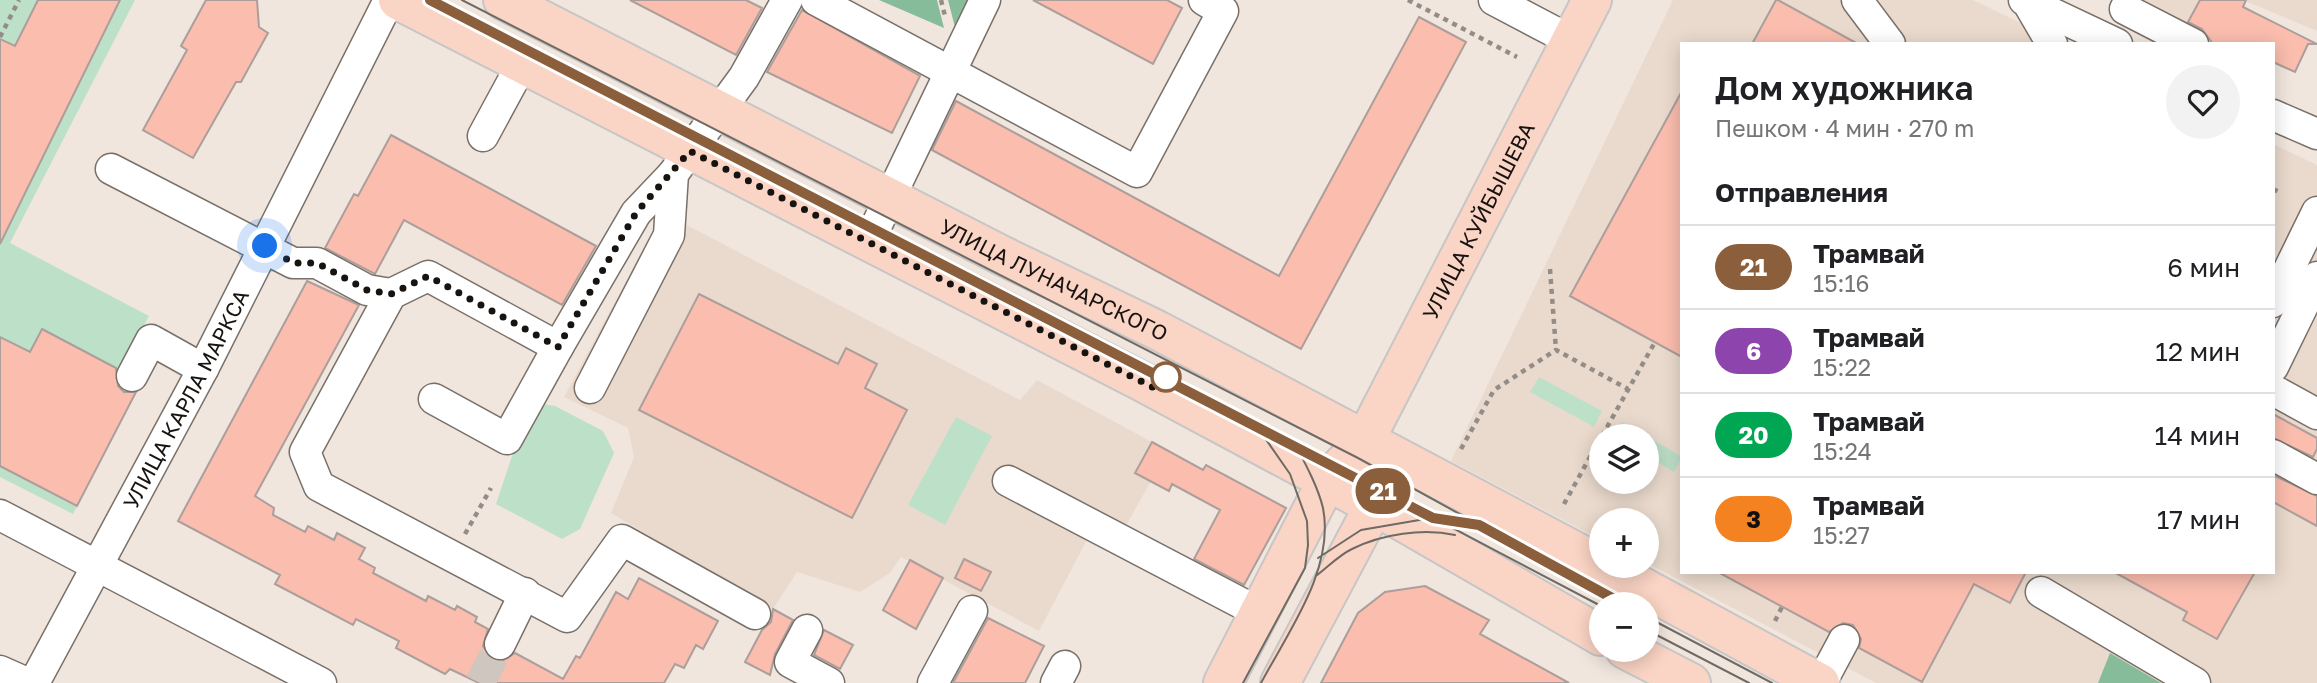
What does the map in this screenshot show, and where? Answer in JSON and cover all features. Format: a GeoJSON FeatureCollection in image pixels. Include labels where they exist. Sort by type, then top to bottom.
{"type":"FeatureCollection","features":[{"type":"Feature","properties":{"kind":"main road"},"geometry":{"type":"LineString","coordinates":[[398,0],[522,64],[682,163],[868,243],[1139,380],[1374,506],[1589,629]]}},
{"type":"Feature","properties":{"kind":"main road","name":"УЛИЦА ЛУНАЧАРСКОГО"},"geometry":{"type":"LineString","coordinates":[[503,0],[890,199],[1145,324],[1364,442],[1589,558]]}},
{"type":"Feature","properties":{"kind":"main road","name":"УЛИЦА КУЙБЫШЕВА"},"geometry":{"type":"LineString","coordinates":[[1223,683],[1327,481],[1364,442],[1592,0]]}},
{"type":"Feature","properties":{"kind":"main road"},"geometry":{"type":"LineString","coordinates":[[1280,683],[1374,506],[1364,442]]}},
{"type":"Feature","properties":{"kind":"main road","name":"УЛИЦА ЛУНАЧАРСКОГО"},"geometry":{"type":"LineString","coordinates":[[1623,578],[1771,672],[1821,683]]}},
{"type":"Feature","properties":{"kind":"main road"},"geometry":{"type":"LineString","coordinates":[[1650,662],[1691,683]]}},
{"type":"Feature","properties":{"kind":"street","name":"УЛИЦА КАРЛА МАРКСА"},"geometry":{"type":"LineString","coordinates":[[34,683],[204,369],[389,0]]}},
{"type":"Feature","properties":{"kind":"street"},"geometry":{"type":"LineString","coordinates":[[434,399],[507,439],[636,213],[682,163],[721,112],[787,0]]}},
{"type":"Feature","properties":{"kind":"street"},"geometry":{"type":"LineString","coordinates":[[816,0],[1137,172],[1223,11],[1204,0]]}},
{"type":"Feature","properties":{"kind":"street"},"geometry":{"type":"LineString","coordinates":[[868,243],[948,72],[985,0]]}},
{"type":"Feature","properties":{"kind":"street"},"geometry":{"type":"LineString","coordinates":[[1494,0],[1570,40]]}},
{"type":"Feature","properties":{"kind":"street"},"geometry":{"type":"LineString","coordinates":[[1857,0],[1888,42]]}},
{"type":"Feature","properties":{"kind":"street"},"geometry":{"type":"LineString","coordinates":[[2026,1],[2051,42]]}},
{"type":"Feature","properties":{"kind":"street"},"geometry":{"type":"LineString","coordinates":[[2026,1],[2114,42]]}},
{"type":"Feature","properties":{"kind":"street"},"geometry":{"type":"LineString","coordinates":[[2125,9],[2189,42]]}},
{"type":"Feature","properties":{"kind":"street"},"geometry":{"type":"LineString","coordinates":[[483,136],[522,64]]}},
{"type":"Feature","properties":{"kind":"street"},"geometry":{"type":"LineString","coordinates":[[2275,115],[2317,134]]}},
{"type":"Feature","properties":{"kind":"street"},"geometry":{"type":"LineString","coordinates":[[590,388],[669,235],[668,222],[682,163]]}},
{"type":"Feature","properties":{"kind":"street"},"geometry":{"type":"LineString","coordinates":[[111,169],[265,246],[293,263],[317,263],[367,290],[391,294],[428,276],[558,347]]}},
{"type":"Feature","properties":{"kind":"street"},"geometry":{"type":"LineString","coordinates":[[2275,298],[2317,212]]}},
{"type":"Feature","properties":{"kind":"street"},"geometry":{"type":"LineString","coordinates":[[2275,363],[2317,277]]}},
{"type":"Feature","properties":{"kind":"street"},"geometry":{"type":"LineString","coordinates":[[391,294],[305,452],[319,486],[567,617],[622,540],[755,614]]}},
{"type":"Feature","properties":{"kind":"street"},"geometry":{"type":"LineString","coordinates":[[132,376],[150,340],[204,369]]}},
{"type":"Feature","properties":{"kind":"street"},"geometry":{"type":"LineString","coordinates":[[2275,391],[2317,414]]}},
{"type":"Feature","properties":{"kind":"street"},"geometry":{"type":"LineString","coordinates":[[2275,456],[2317,479]]}},
{"type":"Feature","properties":{"kind":"street"},"geometry":{"type":"LineString","coordinates":[[1008,481],[1260,613]]}},
{"type":"Feature","properties":{"kind":"street"},"geometry":{"type":"LineString","coordinates":[[0,515],[316,682]]}},
{"type":"Feature","properties":{"kind":"street"},"geometry":{"type":"LineString","coordinates":[[2041,592],[2194,683]]}},
{"type":"Feature","properties":{"kind":"street"},"geometry":{"type":"LineString","coordinates":[[500,644],[526,593]]}},
{"type":"Feature","properties":{"kind":"street"},"geometry":{"type":"LineString","coordinates":[[933,683],[972,611]]}},
{"type":"Feature","properties":{"kind":"street"},"geometry":{"type":"LineString","coordinates":[[807,630],[790,662],[829,683]]}},
{"type":"Feature","properties":{"kind":"street"},"geometry":{"type":"LineString","coordinates":[[1821,683],[1852,644],[1840,683]]}},
{"type":"Feature","properties":{"kind":"street"},"geometry":{"type":"LineString","coordinates":[[0,671],[27,683]]}},
{"type":"Feature","properties":{"kind":"path"},"geometry":{"type":"LineString","coordinates":[[0,37],[19,0]]}},
{"type":"Feature","properties":{"kind":"path"},"geometry":{"type":"LineString","coordinates":[[941,0],[947,21]]}},
{"type":"Feature","properties":{"kind":"path"},"geometry":{"type":"LineString","coordinates":[[1408,0],[1517,57]]}},
{"type":"Feature","properties":{"kind":"path"},"geometry":{"type":"LineString","coordinates":[[1550,270],[1556,350]]}},
{"type":"Feature","properties":{"kind":"path"},"geometry":{"type":"LineString","coordinates":[[1609,424],[1655,342]]}},
{"type":"Feature","properties":{"kind":"path"},"geometry":{"type":"LineString","coordinates":[[1556,350],[1628,389]]}},
{"type":"Feature","properties":{"kind":"path"},"geometry":{"type":"LineString","coordinates":[[1461,449],[1494,390],[1556,350]]}},
{"type":"Feature","properties":{"kind":"path"},"geometry":{"type":"LineString","coordinates":[[1564,504],[1589,460]]}},
{"type":"Feature","properties":{"kind":"path"},"geometry":{"type":"LineString","coordinates":[[453,556],[491,488]]}},
{"type":"Feature","properties":{"kind":"path"},"geometry":{"type":"LineString","coordinates":[[1775,621],[1782,607]]}},
{"type":"Feature","properties":{"kind":"shaded area"},"geometry":{"type":"Polygon","coordinates":[[[1673,0],[1973,0],[2060,42],[1680,42],[1680,574],[2275,574],[2275,145],[2317,165],[2317,683],[1876,683],[1659,569],[1659,508],[1589,508],[1589,534],[1451,461],[1673,0]]]}},
{"type":"Feature","properties":{"kind":"shaded area"},"geometry":{"type":"Polygon","coordinates":[[[2126,0],[2200,0],[2185,29],[2126,0]]]}},
{"type":"Feature","properties":{"kind":"shaded area"},"geometry":{"type":"Polygon","coordinates":[[[2243,0],[2317,0],[2317,31],[2243,0]]]}},
{"type":"Feature","properties":{"kind":"shaded area"},"geometry":{"type":"Polygon","coordinates":[[[668,222],[681,222],[1020,400],[1037,380],[1152,442],[1135,473],[1151,481],[1114,547],[1090,534],[1039,631],[901,557],[890,573],[860,592],[797,572],[773,609],[611,513],[634,457],[628,428],[564,397],[655,227],[668,222]]]}},
{"type":"Feature","properties":{"kind":"green space"},"geometry":{"type":"Polygon","coordinates":[[[0,0],[135,0],[10,243],[149,316],[120,369],[142,381],[73,514],[0,477],[0,0]]]}},
{"type":"Feature","properties":{"kind":"green space"},"geometry":{"type":"Polygon","coordinates":[[[879,0],[937,0],[944,28],[879,0]]]}},
{"type":"Feature","properties":{"kind":"green space"},"geometry":{"type":"Polygon","coordinates":[[[948,0],[978,0],[958,39],[948,0]]]}},
{"type":"Feature","properties":{"kind":"green space"},"geometry":{"type":"Polygon","coordinates":[[[1539,377],[1602,411],[1596,424],[1589,424],[1530,392],[1539,377]]]}},
{"type":"Feature","properties":{"kind":"green space"},"geometry":{"type":"Polygon","coordinates":[[[543,404],[555,406],[603,431],[614,453],[580,529],[562,539],[496,504],[518,438],[543,404]]]}},
{"type":"Feature","properties":{"kind":"green space"},"geometry":{"type":"Polygon","coordinates":[[[956,417],[992,436],[945,525],[908,505],[956,417]]]}},
{"type":"Feature","properties":{"kind":"green space"},"geometry":{"type":"Polygon","coordinates":[[[1659,443],[1680,456],[1674,472],[1659,463],[1659,443]]]}},
{"type":"Feature","properties":{"kind":"green space"},"geometry":{"type":"Polygon","coordinates":[[[2110,653],[2161,683],[2098,683],[2110,653]]]}},
{"type":"Feature","properties":{"kind":"building"},"geometry":{"type":"Polygon","coordinates":[[[38,0],[120,0],[0,244],[0,39],[15,46],[38,0]]]}},
{"type":"Feature","properties":{"kind":"building"},"geometry":{"type":"Polygon","coordinates":[[[206,0],[257,0],[259,27],[268,33],[241,82],[236,82],[193,158],[143,130],[187,50],[181,46],[206,0]]]}},
{"type":"Feature","properties":{"kind":"building"},"geometry":{"type":"Polygon","coordinates":[[[630,0],[746,0],[762,8],[736,55],[630,0]]]}},
{"type":"Feature","properties":{"kind":"building"},"geometry":{"type":"Polygon","coordinates":[[[1033,0],[1167,0],[1182,8],[1153,64],[1033,0]]]}},
{"type":"Feature","properties":{"kind":"building"},"geometry":{"type":"Polygon","coordinates":[[[1778,0],[1854,42],[1753,42],[1778,0]]]}},
{"type":"Feature","properties":{"kind":"building"},"geometry":{"type":"Polygon","coordinates":[[[2200,0],[2246,0],[2243,7],[2317,44],[2308,44],[2295,72],[2275,63],[2275,42],[2212,42],[2202,29],[2188,22],[2200,0]]]}},
{"type":"Feature","properties":{"kind":"building"},"geometry":{"type":"Polygon","coordinates":[[[802,10],[920,76],[892,133],[767,72],[802,10]]]}},
{"type":"Feature","properties":{"kind":"building"},"geometry":{"type":"Polygon","coordinates":[[[1419,17],[1466,42],[1301,349],[932,150],[956,101],[1279,276],[1419,17]]]}},
{"type":"Feature","properties":{"kind":"building"},"geometry":{"type":"Polygon","coordinates":[[[1680,95],[1680,356],[1570,296],[1680,95]]]}},
{"type":"Feature","properties":{"kind":"building"},"geometry":{"type":"Polygon","coordinates":[[[391,135],[596,246],[562,305],[404,220],[375,274],[325,248],[354,194],[358,196],[391,135]]]}},
{"type":"Feature","properties":{"kind":"building"},"geometry":{"type":"Polygon","coordinates":[[[307,281],[359,305],[255,496],[274,508],[273,515],[305,532],[308,526],[334,540],[337,533],[365,548],[359,559],[375,568],[373,573],[426,601],[428,596],[455,610],[457,606],[477,617],[475,622],[488,629],[483,646],[493,660],[502,661],[515,653],[563,679],[576,656],[580,658],[616,592],[628,599],[639,578],[718,621],[703,649],[696,645],[684,668],[675,664],[664,683],[479,683],[450,669],[445,674],[396,648],[399,641],[356,619],[353,625],[275,584],[280,575],[178,521],[307,281]]]}},
{"type":"Feature","properties":{"kind":"building"},"geometry":{"type":"Polygon","coordinates":[[[699,294],[838,364],[846,348],[877,364],[865,388],[907,410],[852,518],[639,410],[699,294]]]}},
{"type":"Feature","properties":{"kind":"building"},"geometry":{"type":"Polygon","coordinates":[[[42,329],[116,368],[118,386],[124,392],[136,392],[77,506],[0,466],[0,337],[30,352],[42,329]]]}},
{"type":"Feature","properties":{"kind":"building"},"geometry":{"type":"Polygon","coordinates":[[[2275,415],[2317,438],[2317,449],[2313,457],[2275,439],[2275,415]]]}},
{"type":"Feature","properties":{"kind":"building"},"geometry":{"type":"Polygon","coordinates":[[[1152,442],[1203,470],[1206,465],[1286,508],[1244,585],[1194,559],[1220,510],[1172,484],[1169,491],[1135,473],[1152,442]]]}},
{"type":"Feature","properties":{"kind":"building"},"geometry":{"type":"Polygon","coordinates":[[[2275,476],[2317,496],[2317,526],[2275,503],[2275,476]]]}},
{"type":"Feature","properties":{"kind":"building"},"geometry":{"type":"Polygon","coordinates":[[[964,559],[991,572],[981,591],[955,578],[964,559]]]}},
{"type":"Feature","properties":{"kind":"building"},"geometry":{"type":"Polygon","coordinates":[[[910,560],[943,578],[916,629],[883,610],[910,560]]]}},
{"type":"Feature","properties":{"kind":"building"},"geometry":{"type":"Polygon","coordinates":[[[1722,574],[2025,574],[2010,603],[1974,584],[1922,682],[1859,648],[1861,639],[1853,625],[1843,623],[1829,632],[1722,574]]]}},
{"type":"Feature","properties":{"kind":"building"},"geometry":{"type":"Polygon","coordinates":[[[2118,574],[2254,574],[2217,639],[2183,620],[2187,612],[2118,574]]]}},
{"type":"Feature","properties":{"kind":"building"},"geometry":{"type":"Polygon","coordinates":[[[1425,586],[1489,620],[1480,634],[1569,683],[1321,683],[1358,613],[1385,592],[1425,586]]]}},
{"type":"Feature","properties":{"kind":"building"},"geometry":{"type":"Polygon","coordinates":[[[773,609],[793,620],[775,654],[770,675],[745,662],[762,630],[771,622],[773,609]]]}},
{"type":"Feature","properties":{"kind":"building"},"geometry":{"type":"Polygon","coordinates":[[[988,618],[1044,646],[1025,683],[953,683],[988,618]]]}},
{"type":"Feature","properties":{"kind":"building"},"geometry":{"type":"Polygon","coordinates":[[[824,630],[853,645],[840,669],[814,655],[824,630]]]}},
{"type":"Feature","properties":{"kind":"tunnel"},"geometry":{"type":"LineString","coordinates":[[480,683],[500,644]]}},
{"type":"Feature","properties":{"kind":"tram line"},"geometry":{"type":"LineString","coordinates":[[430,0],[1133,360],[1589,600]]}},
{"type":"Feature","properties":{"kind":"tram line","name":"21"},"geometry":{"type":"LineString","coordinates":[[430,0],[1133,360],[1433,518],[1479,525],[1601,592]]}},
{"type":"Feature","properties":{"kind":"tram line"},"geometry":{"type":"LineString","coordinates":[[462,0],[1358,458],[1601,592]]}},
{"type":"Feature","properties":{"kind":"tram line"},"geometry":{"type":"LineString","coordinates":[[1243,683],[1305,568],[1308,545],[1307,521],[1290,474],[1258,428]]}},
{"type":"Feature","properties":{"kind":"tram line"},"geometry":{"type":"LineString","coordinates":[[1261,683],[1307,599],[1322,554],[1325,531],[1323,508],[1315,484],[1295,444]]}},
{"type":"Feature","properties":{"kind":"tram line"},"geometry":{"type":"LineString","coordinates":[[1318,558],[1361,530],[1431,518]]}},
{"type":"Feature","properties":{"kind":"tram line"},"geometry":{"type":"LineString","coordinates":[[1316,576],[1347,552],[1376,540],[1416,532],[1455,535]]}},
{"type":"Feature","properties":{"kind":"tram line"},"geometry":{"type":"LineString","coordinates":[[1659,623],[1772,683]]}},
{"type":"Feature","properties":{"kind":"tram line"},"geometry":{"type":"LineString","coordinates":[[1659,636],[1749,683]]}},
{"type":"Feature","properties":{"kind":"route"},"geometry":{"type":"LineString","coordinates":[[265,246],[293,263],[317,263],[367,290],[391,294],[428,276],[558,347],[636,213],[673,174],[690,151],[1160,391],[1166,377]]}}]}
